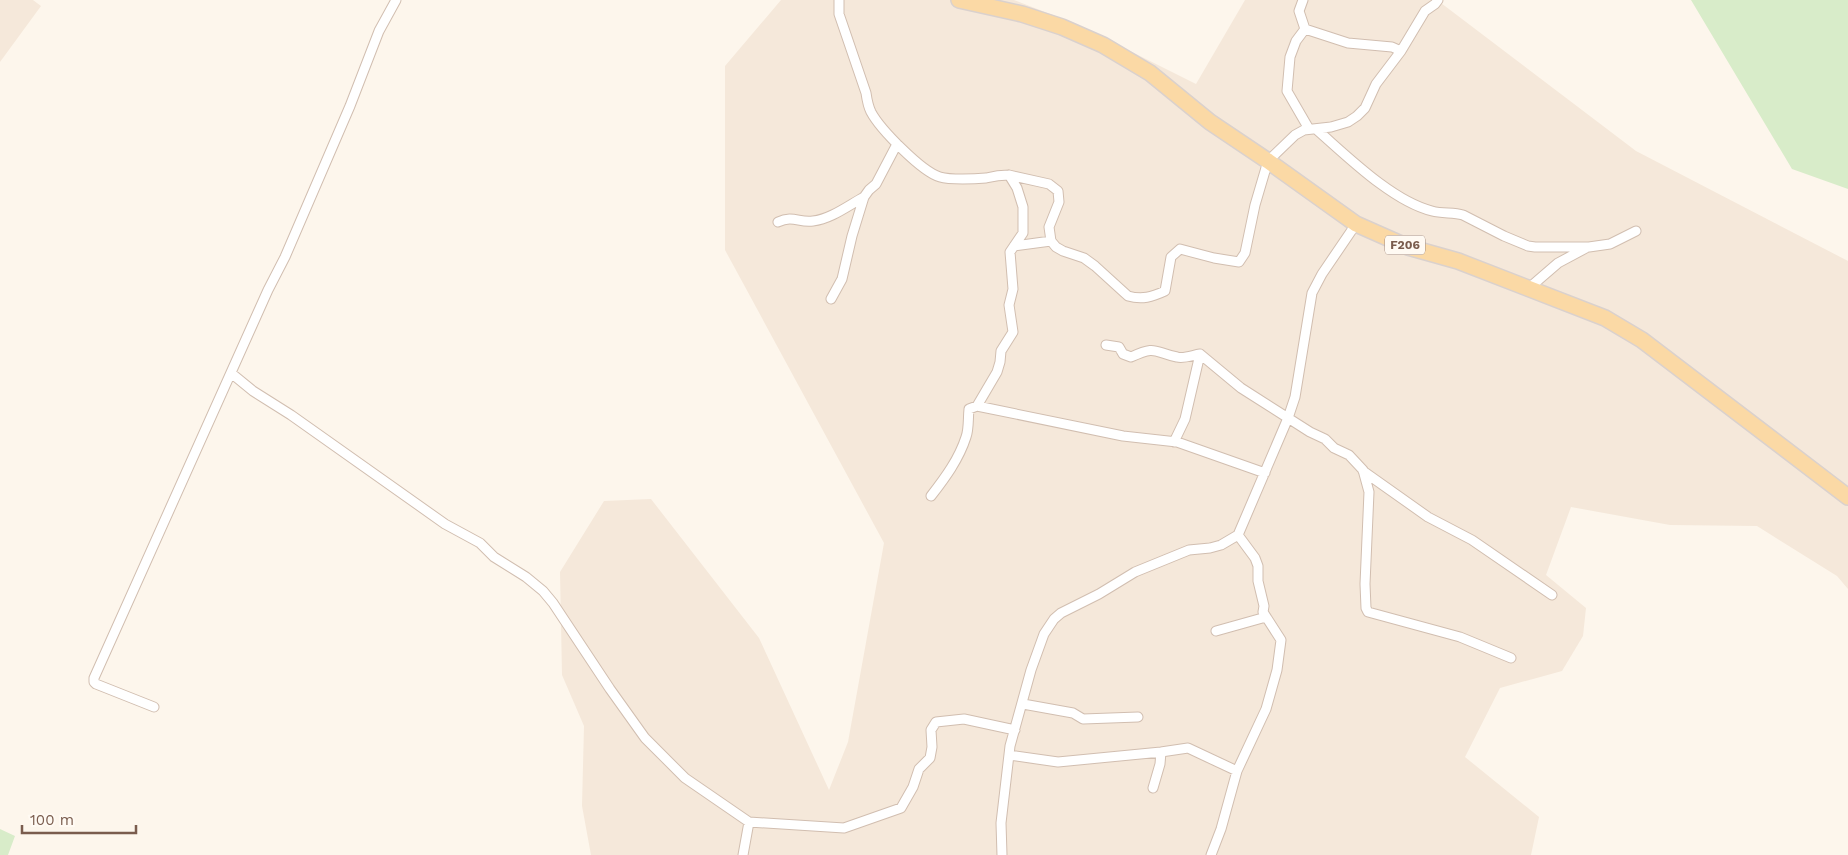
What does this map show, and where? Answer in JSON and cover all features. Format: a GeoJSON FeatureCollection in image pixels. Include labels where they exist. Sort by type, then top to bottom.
{"type":"FeatureCollection","features":[{"type":"Feature","properties":{"kind":"main road","name":"F206"},"geometry":{"type":"LineString","coordinates":[[959,0],[1022,14],[1062,27],[1103,45],[1150,73],[1210,122],[1356,224],[1408,247],[1458,261],[1605,318],[1642,340],[1848,497]]}},
{"type":"Feature","properties":{"kind":"street"},"geometry":{"type":"LineString","coordinates":[[154,707],[96,684],[94,678],[268,290],[285,257],[350,106],[379,31],[396,0]]}},
{"type":"Feature","properties":{"kind":"street"},"geometry":{"type":"LineString","coordinates":[[839,0],[839,14],[866,93],[868,106],[875,119],[898,144],[924,168],[941,178],[984,178],[1000,174],[1049,184],[1058,191],[1059,202],[1049,227],[1051,240],[1056,247],[1084,258],[1128,296],[1137,298],[1151,298],[1165,291],[1171,257],[1180,249],[1239,262],[1245,253],[1255,205],[1268,161],[1295,135],[1304,130],[1331,127],[1348,122],[1357,116],[1365,108],[1376,84],[1401,51],[1424,11],[1438,0]]}},
{"type":"Feature","properties":{"kind":"street"},"geometry":{"type":"LineString","coordinates":[[1303,0],[1299,11],[1305,29]]}},
{"type":"Feature","properties":{"kind":"street"},"geometry":{"type":"LineString","coordinates":[[1305,29],[1348,42],[1392,47],[1401,51]]}},
{"type":"Feature","properties":{"kind":"street"},"geometry":{"type":"LineString","coordinates":[[1305,29],[1296,41],[1290,57],[1286,91],[1312,129],[1382,185],[1411,202],[1432,211],[1463,215],[1528,246],[1589,247],[1610,244],[1636,230]]}},
{"type":"Feature","properties":{"kind":"street"},"geometry":{"type":"LineString","coordinates":[[778,222],[785,219],[813,222],[864,197],[880,178],[898,144]]}},
{"type":"Feature","properties":{"kind":"street"},"geometry":{"type":"LineString","coordinates":[[977,406],[997,372],[1001,351],[1012,332],[1009,305],[1013,288],[1010,252],[1023,233],[1022,207],[1017,188],[1009,175]]}},
{"type":"Feature","properties":{"kind":"street"},"geometry":{"type":"LineString","coordinates":[[831,299],[842,280],[852,236],[864,197]]}},
{"type":"Feature","properties":{"kind":"street"},"geometry":{"type":"LineString","coordinates":[[1002,855],[1001,823],[1009,755],[1030,670],[1044,634],[1054,619],[1061,613],[1099,594],[1135,572],[1189,550],[1221,545],[1238,535],[1288,418],[1295,397],[1312,293],[1322,274],[1356,224]]}},
{"type":"Feature","properties":{"kind":"street"},"geometry":{"type":"LineString","coordinates":[[1014,246],[1051,240]]}},
{"type":"Feature","properties":{"kind":"street"},"geometry":{"type":"LineString","coordinates":[[1530,288],[1558,263],[1589,247]]}},
{"type":"Feature","properties":{"kind":"street"},"geometry":{"type":"LineString","coordinates":[[1106,344],[1119,347],[1123,354],[1132,357],[1143,351],[1154,349],[1179,358],[1200,354]]}},
{"type":"Feature","properties":{"kind":"street"},"geometry":{"type":"LineString","coordinates":[[1200,354],[1241,388],[1325,439],[1334,448],[1349,455],[1363,470],[1428,517],[1472,540],[1552,595]]}},
{"type":"Feature","properties":{"kind":"street"},"geometry":{"type":"LineString","coordinates":[[1174,442],[1185,419],[1200,354]]}},
{"type":"Feature","properties":{"kind":"street"},"geometry":{"type":"LineString","coordinates":[[231,373],[253,391],[291,415],[445,524],[480,543],[494,557],[526,577],[543,591],[645,738],[685,778],[749,822],[844,828],[901,808],[913,787],[920,769],[930,758],[932,747],[931,730],[936,722],[964,719],[1015,730]]}},
{"type":"Feature","properties":{"kind":"street"},"geometry":{"type":"LineString","coordinates":[[931,496],[944,480],[962,449],[967,435],[969,409],[977,406],[1123,436],[1174,442],[1264,473]]}},
{"type":"Feature","properties":{"kind":"street"},"geometry":{"type":"LineString","coordinates":[[1363,470],[1369,492],[1365,584],[1366,608],[1368,612],[1460,637],[1511,658]]}},
{"type":"Feature","properties":{"kind":"street"},"geometry":{"type":"LineString","coordinates":[[1211,855],[1221,829],[1237,771],[1266,709],[1277,670],[1281,640],[1266,616],[1255,558],[1238,535]]}},
{"type":"Feature","properties":{"kind":"street"},"geometry":{"type":"LineString","coordinates":[[1216,631],[1266,616]]}},
{"type":"Feature","properties":{"kind":"street"},"geometry":{"type":"LineString","coordinates":[[1022,704],[1073,713],[1083,719],[1090,720],[1138,717]]}},
{"type":"Feature","properties":{"kind":"street"},"geometry":{"type":"LineString","coordinates":[[1009,755],[1058,762],[1188,748],[1237,771]]}},
{"type":"Feature","properties":{"kind":"street"},"geometry":{"type":"LineString","coordinates":[[1153,788],[1160,764],[1161,752]]}},
{"type":"Feature","properties":{"kind":"street"},"geometry":{"type":"LineString","coordinates":[[743,855],[749,822]]}},
{"type":"Feature","properties":{"kind":"shaded area"},"geometry":{"type":"Polygon","coordinates":[[[0,0],[33,0],[41,6],[0,62],[0,0]]]}},
{"type":"Feature","properties":{"kind":"shaded area"},"geometry":{"type":"Polygon","coordinates":[[[781,0],[1014,0],[1076,24],[1196,84],[1245,0],[1437,0],[1636,151],[1848,261],[1848,589],[1837,576],[1757,526],[1670,525],[1571,507],[1546,575],[1586,608],[1583,636],[1562,671],[1500,688],[1465,757],[1539,817],[1531,855],[591,855],[582,806],[584,726],[562,675],[560,572],[604,501],[651,499],[759,638],[829,790],[848,742],[884,543],[725,250],[725,66],[781,0]]]}},
{"type":"Feature","properties":{"kind":"green space"},"geometry":{"type":"Polygon","coordinates":[[[1691,0],[1848,0],[1848,189],[1792,169],[1691,0]]]}},
{"type":"Feature","properties":{"kind":"green space"},"geometry":{"type":"Polygon","coordinates":[[[0,829],[15,836],[8,855],[0,855],[0,829]]]}}]}
